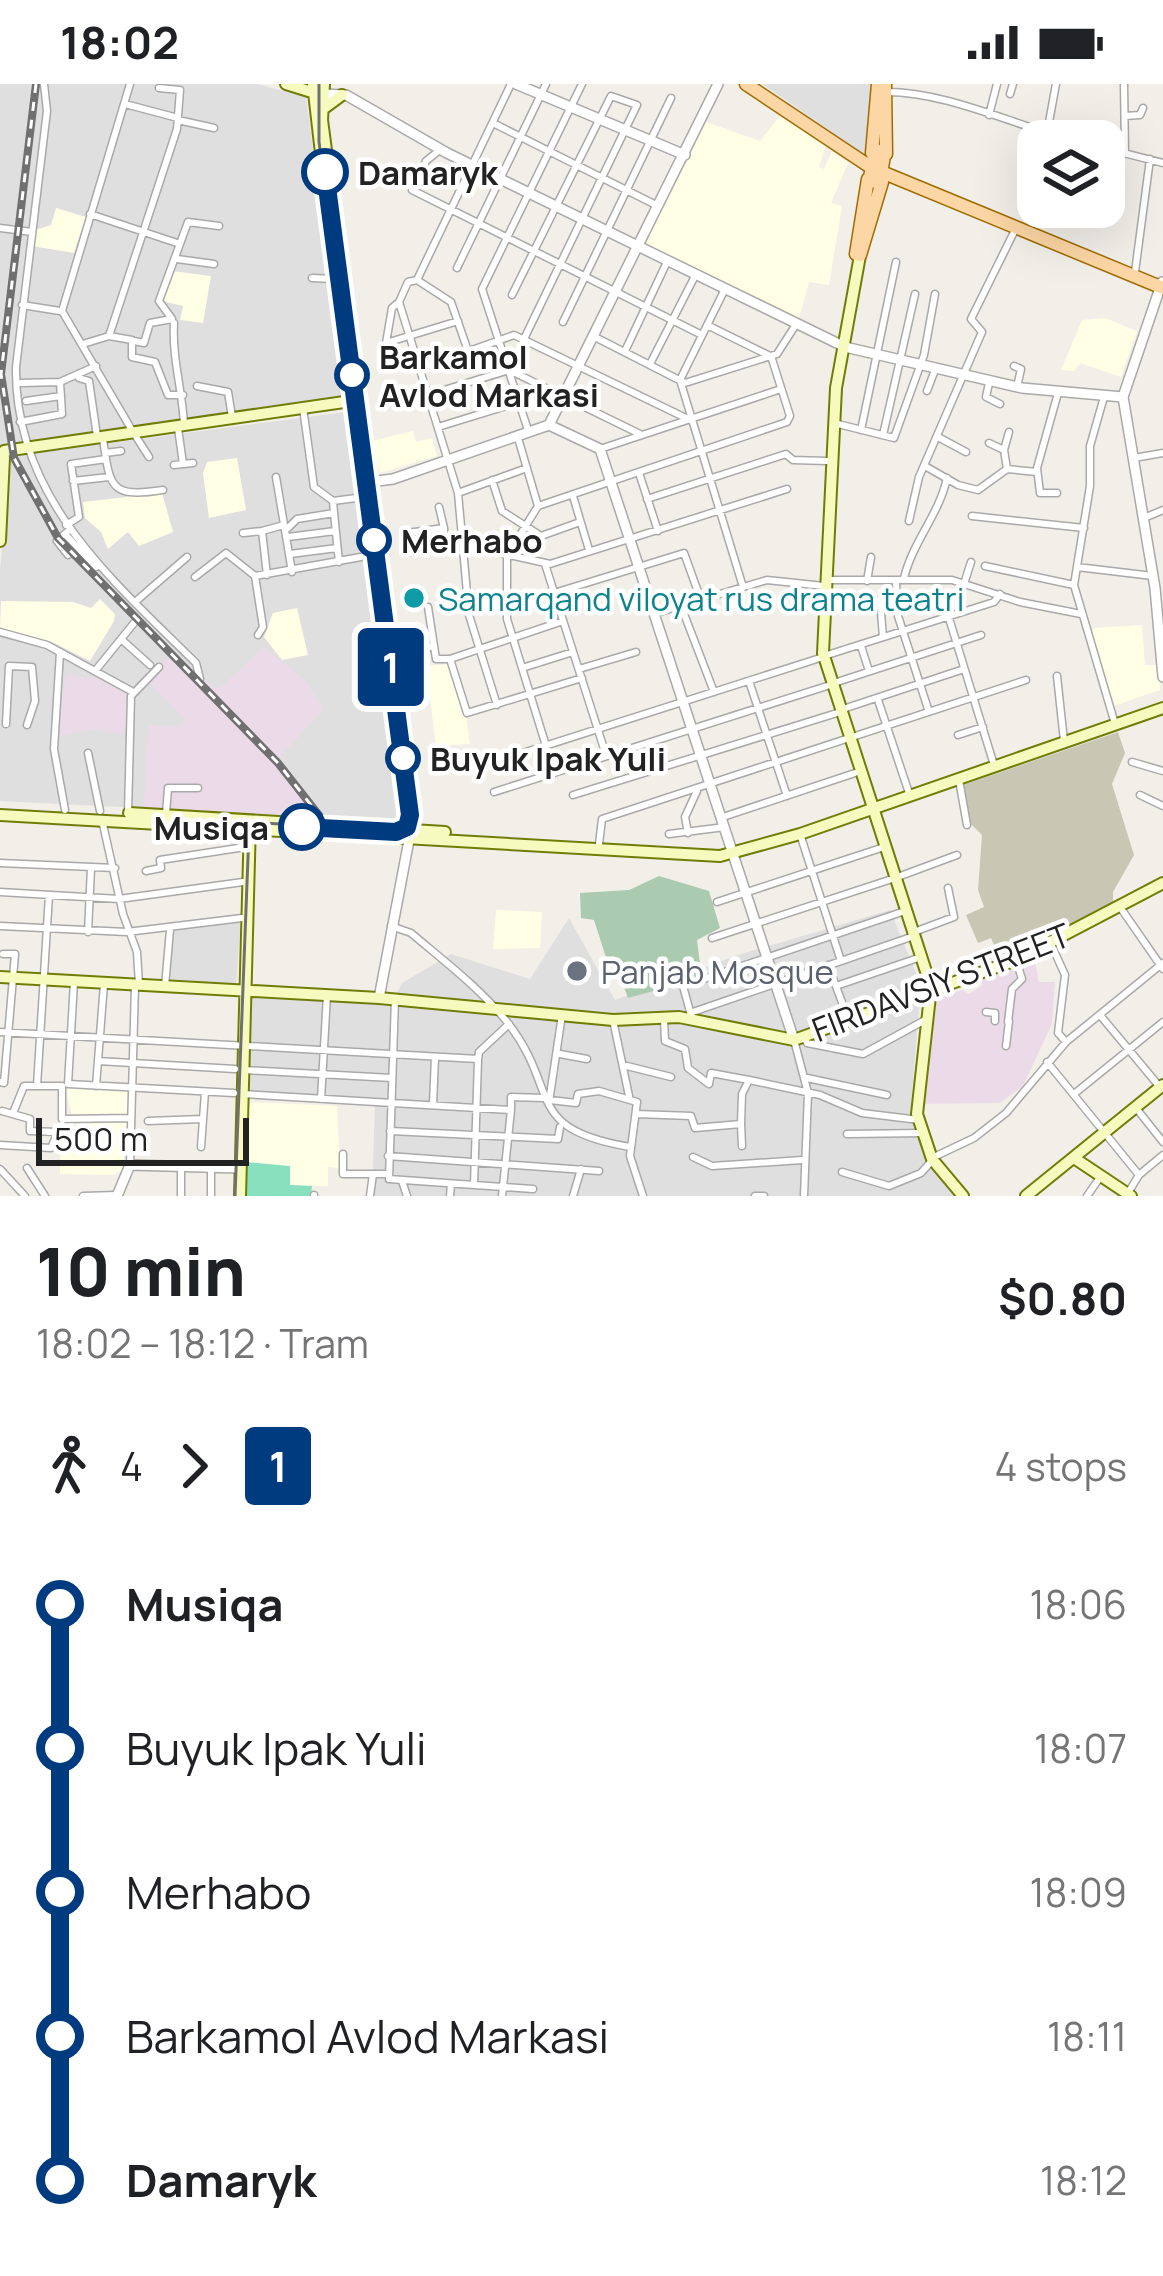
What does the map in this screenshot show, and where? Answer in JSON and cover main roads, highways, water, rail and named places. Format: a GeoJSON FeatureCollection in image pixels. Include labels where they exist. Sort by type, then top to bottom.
{"type":"FeatureCollection","features":[{"type":"Feature","properties":{"kind":"main road"},"geometry":{"type":"LineString","coordinates":[[750,84],[877,168],[1162,285]]}},
{"type":"Feature","properties":{"kind":"main road"},"geometry":{"type":"LineString","coordinates":[[883,86],[877,168],[842,346],[827,461],[822,657],[855,773],[872,807],[929,993]]}},
{"type":"Feature","properties":{"kind":"main road"},"geometry":{"type":"LineString","coordinates":[[316,92],[334,279],[355,401]]}},
{"type":"Feature","properties":{"kind":"main road"},"geometry":{"type":"LineString","coordinates":[[316,92],[410,830]]}},
{"type":"Feature","properties":{"kind":"main road"},"geometry":{"type":"LineString","coordinates":[[877,168],[1162,285]]}},
{"type":"Feature","properties":{"kind":"main road"},"geometry":{"type":"LineString","coordinates":[[824,583],[842,346]]}},
{"type":"Feature","properties":{"kind":"main road"},"geometry":{"type":"LineString","coordinates":[[0,541],[2,457],[25,446],[355,401]]}},
{"type":"Feature","properties":{"kind":"main road"},"geometry":{"type":"LineString","coordinates":[[365,487],[413,810],[410,830]]}},
{"type":"Feature","properties":{"kind":"main road"},"geometry":{"type":"LineString","coordinates":[[410,830],[632,849],[734,851],[800,834],[1163,708]]}},
{"type":"Feature","properties":{"kind":"main road"},"geometry":{"type":"LineString","coordinates":[[847,741],[929,993],[921,1126],[932,1159],[964,1196]]}},
{"type":"Feature","properties":{"kind":"main road"},"geometry":{"type":"LineString","coordinates":[[734,851],[872,807]]}},
{"type":"Feature","properties":{"kind":"main road"},"geometry":{"type":"LineString","coordinates":[[0,811],[128,812],[249,824]]}},
{"type":"Feature","properties":{"kind":"main road"},"geometry":{"type":"LineString","coordinates":[[0,811],[410,830],[632,849]]}},
{"type":"Feature","properties":{"kind":"main road"},"geometry":{"type":"LineString","coordinates":[[242,990],[244,847],[249,824]]}},
{"type":"Feature","properties":{"kind":"main road"},"geometry":{"type":"LineString","coordinates":[[237,1196],[249,824]]}},
{"type":"Feature","properties":{"kind":"main road","name":"FIRDAVSIY STREET"},"geometry":{"type":"LineString","coordinates":[[7,977],[395,999],[502,1013],[562,1012],[613,1020],[688,1016],[799,1038],[1016,960],[1163,883]]}},
{"type":"Feature","properties":{"kind":"main road"},"geometry":{"type":"LineString","coordinates":[[1026,1196],[1162,1088]]}},
{"type":"Feature","properties":{"kind":"main road"},"geometry":{"type":"LineString","coordinates":[[1074,1158],[1128,1195]]}},
{"type":"Feature","properties":{"kind":"tram line"},"geometry":{"type":"LineString","coordinates":[[235,1196],[249,831],[262,823],[398,830],[409,820],[319,142],[319,84]]}},
{"type":"Feature","properties":{"kind":"tram line","name":"1"},"geometry":{"type":"LineString","coordinates":[[302,827],[396,832],[407,827],[410,815],[325,172]]}},
{"type":"Feature","properties":{"kind":"railway"},"geometry":{"type":"LineString","coordinates":[[36,84],[1,374],[14,458],[58,538],[278,763],[322,819]]}},
{"type":"Feature","properties":{"kind":"place","name":"Damaryk"},"geometry":{"type":"Point","coordinates":[325,172]}},
{"type":"Feature","properties":{"kind":"place","name":"Barkamol Avlod Markasi"},"geometry":{"type":"Point","coordinates":[352,375]}},
{"type":"Feature","properties":{"kind":"place","name":"Merhabo"},"geometry":{"type":"Point","coordinates":[374,540]}},
{"type":"Feature","properties":{"kind":"place","name":"Samarqand viloyat rus drama teatri"},"geometry":{"type":"Point","coordinates":[414,598]}},
{"type":"Feature","properties":{"kind":"place","name":"Buyuk Ipak Yuli"},"geometry":{"type":"Point","coordinates":[403,758]}},
{"type":"Feature","properties":{"kind":"place","name":"Musiqa"},"geometry":{"type":"Point","coordinates":[302,827]}},
{"type":"Feature","properties":{"kind":"place","name":"Panjab Mosque"},"geometry":{"type":"Point","coordinates":[577,971]}}]}
